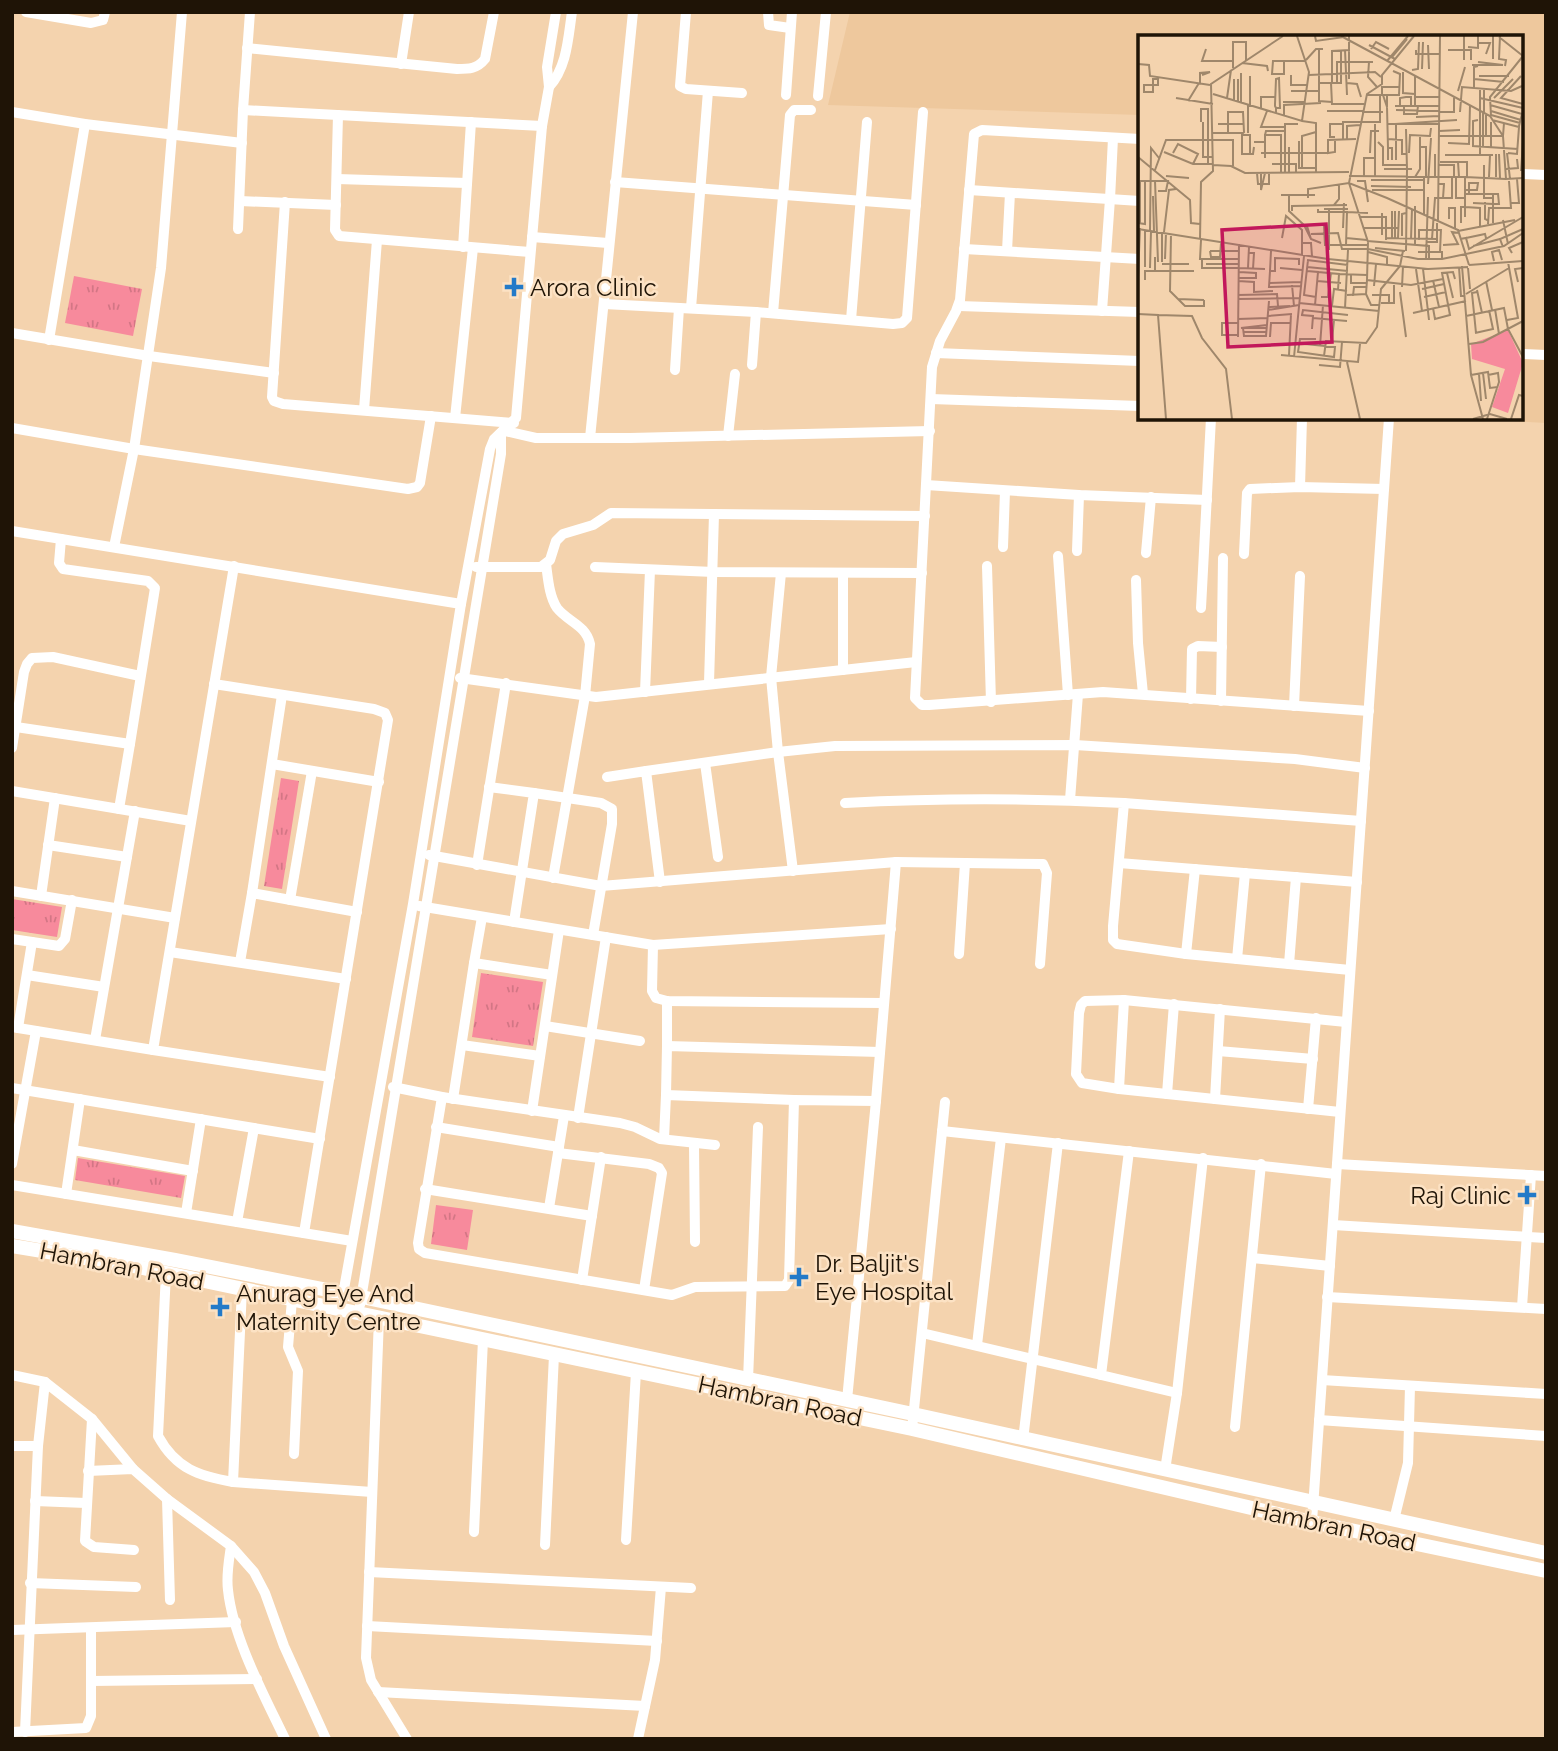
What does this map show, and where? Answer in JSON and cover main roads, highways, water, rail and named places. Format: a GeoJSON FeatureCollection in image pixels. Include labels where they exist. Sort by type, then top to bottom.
{"type":"FeatureCollection","features":[{"type":"Feature","properties":{"kind":"main road","name":"Hambran Road"},"geometry":{"type":"LineString","coordinates":[[12,1231],[362,1297],[748,1380],[776,1394],[847,1400],[913,1421],[1312,1522],[1546,1571]]}},
{"type":"Feature","properties":{"kind":"main road","name":"Hambran Road"},"geometry":{"type":"LineString","coordinates":[[12,1246],[166,1273],[636,1372],[776,1394],[1023,1440],[1546,1553]]}},
{"type":"Feature","properties":{"kind":"place","name":"Arora Clinic"},"geometry":{"type":"Point","coordinates":[514,287]}},
{"type":"Feature","properties":{"kind":"place","name":"Raj Clinic"},"geometry":{"type":"Point","coordinates":[1527,1195]}},
{"type":"Feature","properties":{"kind":"place","name":"Dr. Baljit's Eye Hospital"},"geometry":{"type":"Point","coordinates":[799,1277]}},
{"type":"Feature","properties":{"kind":"place","name":"Anurag Eye And Maternity Centre"},"geometry":{"type":"Point","coordinates":[220,1307]}}]}
